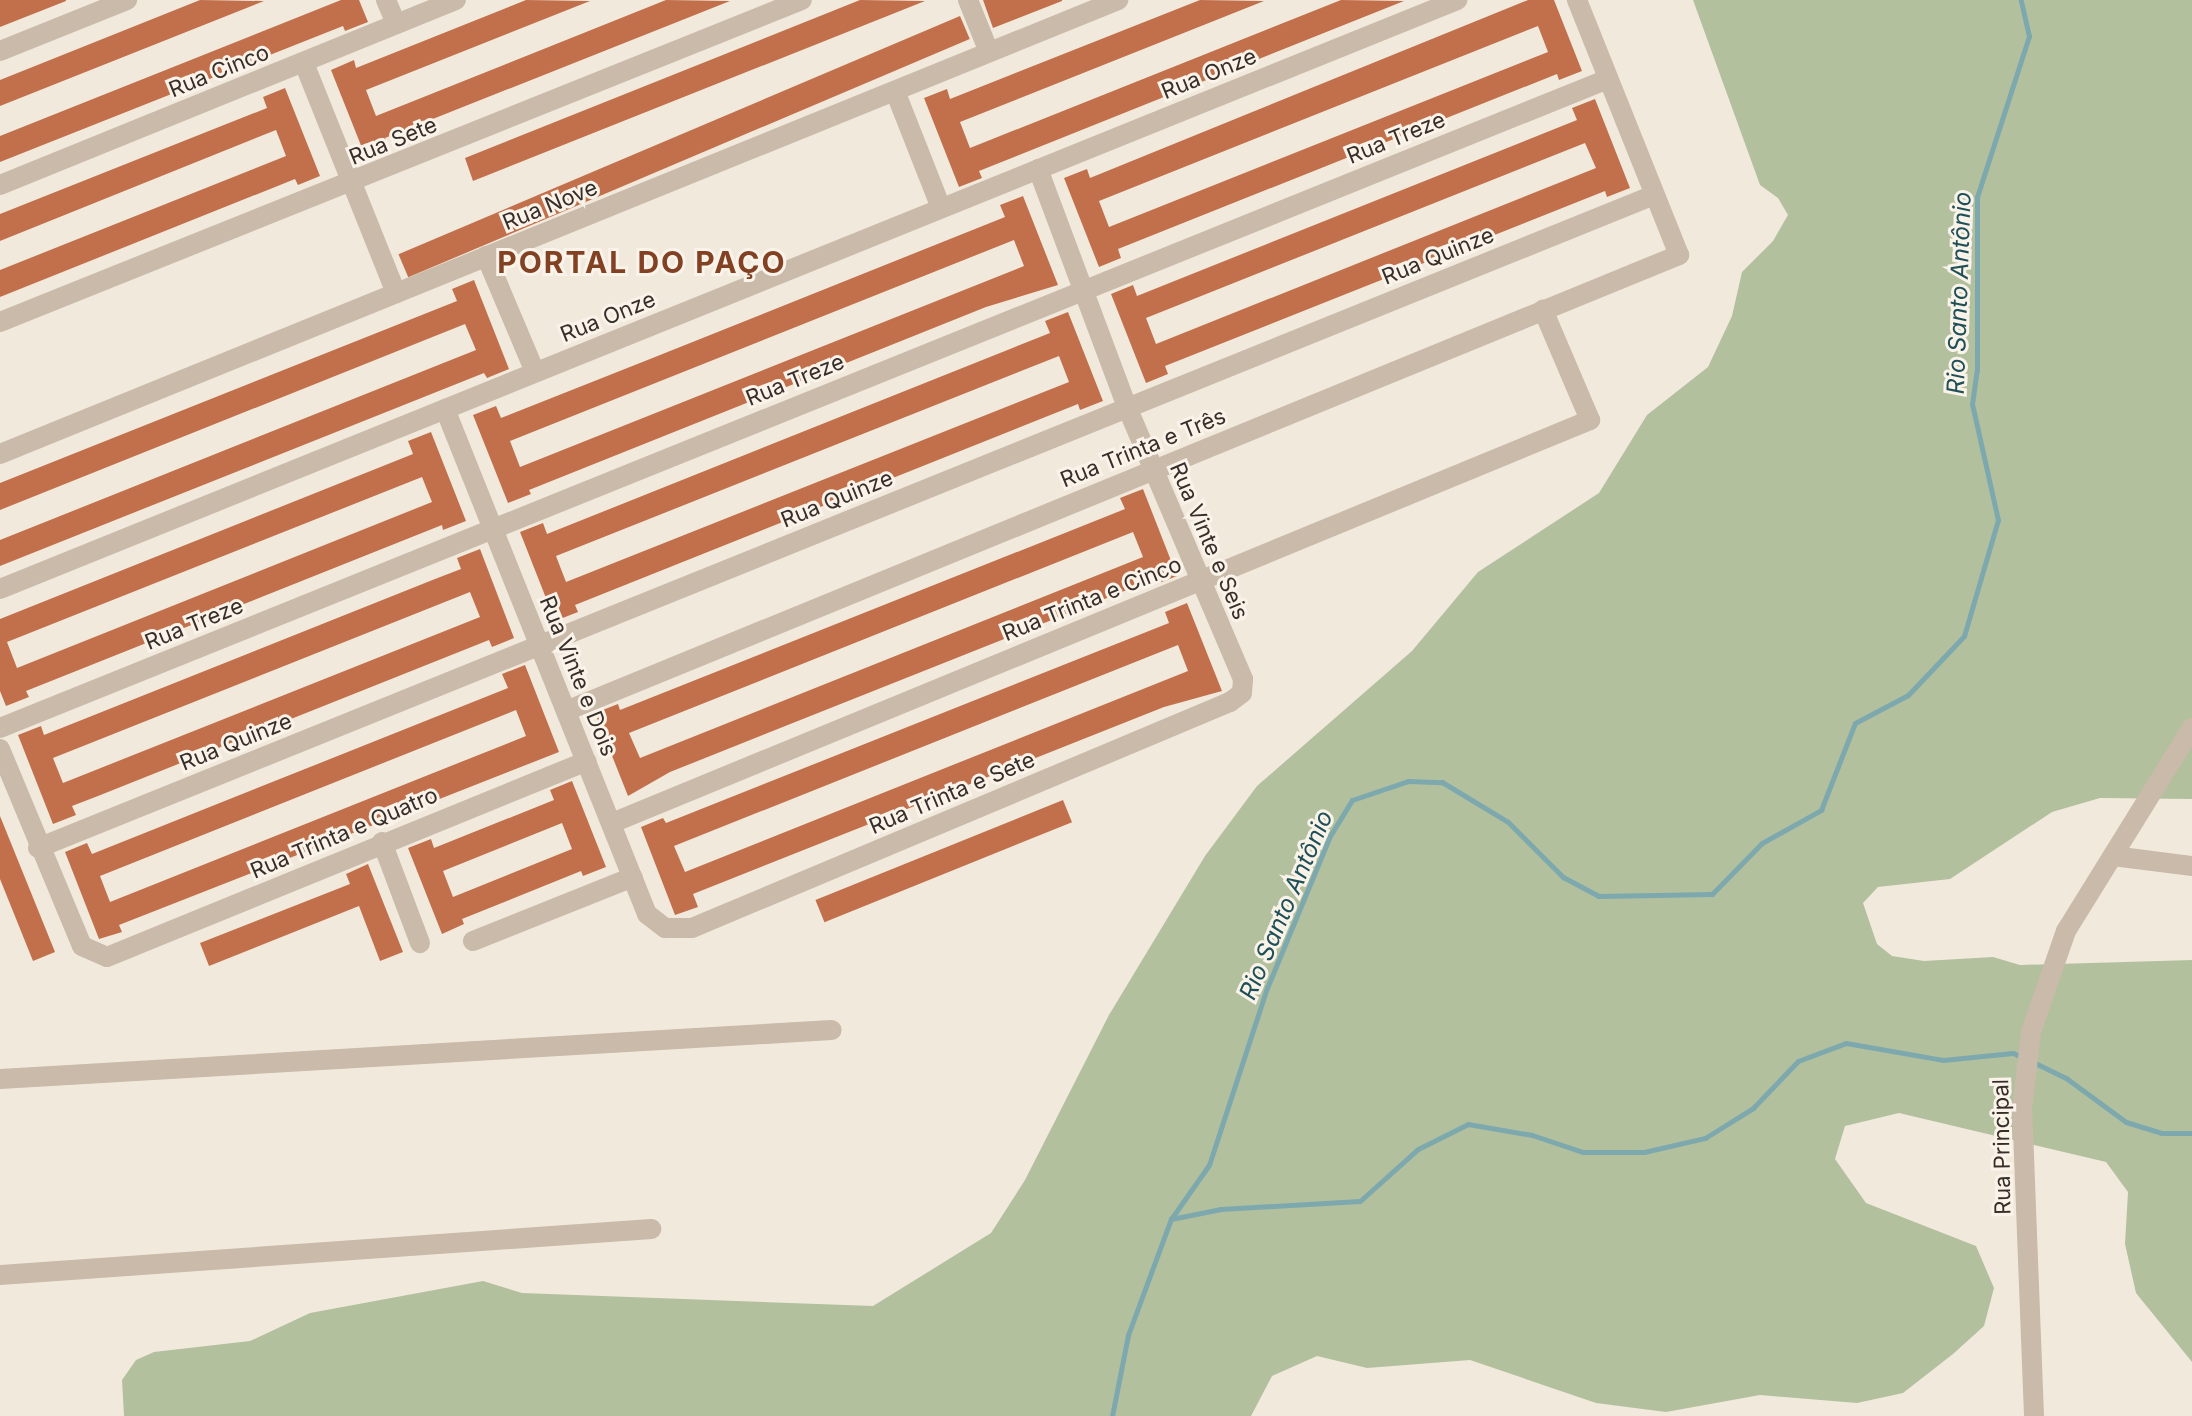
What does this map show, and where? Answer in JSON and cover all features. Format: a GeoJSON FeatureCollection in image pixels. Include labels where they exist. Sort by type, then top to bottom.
{"type":"FeatureCollection","features":[{"type":"Feature","properties":{"kind":"street"},"geometry":{"type":"LineString","coordinates":[[0,51],[127,0]]}},
{"type":"Feature","properties":{"kind":"street"},"geometry":{"type":"LineString","coordinates":[[386,0],[396,24]]}},
{"type":"Feature","properties":{"kind":"street","name":"Rua Cinco"},"geometry":{"type":"LineString","coordinates":[[0,185],[456,0]]}},
{"type":"Feature","properties":{"kind":"street","name":"Rua Sete"},"geometry":{"type":"LineString","coordinates":[[0,322],[352,184],[802,0]]}},
{"type":"Feature","properties":{"kind":"street"},"geometry":{"type":"LineString","coordinates":[[968,0],[989,52]]}},
{"type":"Feature","properties":{"kind":"street","name":"Rua Nove"},"geometry":{"type":"LineString","coordinates":[[0,454],[1118,0]]}},
{"type":"Feature","properties":{"kind":"street","name":"Rua Onze"},"geometry":{"type":"LineString","coordinates":[[0,589],[1457,0]]}},
{"type":"Feature","properties":{"kind":"street"},"geometry":{"type":"LineString","coordinates":[[1577,0],[1654,195]]}},
{"type":"Feature","properties":{"kind":"street"},"geometry":{"type":"LineString","coordinates":[[304,63],[396,293]]}},
{"type":"Feature","properties":{"kind":"street","name":"Rua Treze"},"geometry":{"type":"LineString","coordinates":[[0,728],[1608,79]]}},
{"type":"Feature","properties":{"kind":"street"},"geometry":{"type":"LineString","coordinates":[[895,91],[941,208]]}},
{"type":"Feature","properties":{"kind":"street","name":"Rua Vinte e Seis"},"geometry":{"type":"LineString","coordinates":[[1038,169],[1127,407],[1243,679],[1242,693],[1230,702]]}},
{"type":"Feature","properties":{"kind":"street","name":"Rua Trinta e Três"},"geometry":{"type":"LineString","coordinates":[[566,711],[1679,255],[1654,195]]}},
{"type":"Feature","properties":{"kind":"street","name":"Rua Quinze"},"geometry":{"type":"LineString","coordinates":[[38,848],[1654,195]]}},
{"type":"Feature","properties":{"kind":"street"},"geometry":{"type":"LineString","coordinates":[[486,256],[535,372]]}},
{"type":"Feature","properties":{"kind":"street","name":"Rua Trinta e Cinco"},"geometry":{"type":"LineString","coordinates":[[612,823],[1590,420],[1543,310]]}},
{"type":"Feature","properties":{"kind":"street","name":"Rua Vinte e Dois"},"geometry":{"type":"LineString","coordinates":[[445,409],[633,877],[655,922],[678,931],[692,928]]}},
{"type":"Feature","properties":{"kind":"street","name":"Rua Trinta e Sete"},"geometry":{"type":"LineString","coordinates":[[692,928],[1230,702]]}},
{"type":"Feature","properties":{"kind":"street","name":"Rua Principal"},"geometry":{"type":"LineString","coordinates":[[2034,1416],[2025,1071],[2029,1047],[2066,931],[2192,728]]}},
{"type":"Feature","properties":{"kind":"street"},"geometry":{"type":"LineString","coordinates":[[0,749],[38,848]]}},
{"type":"Feature","properties":{"kind":"street","name":"Rua Trinta e Quatro"},"geometry":{"type":"LineString","coordinates":[[38,848],[82,946],[97,957],[122,954],[382,842],[587,761]]}},
{"type":"Feature","properties":{"kind":"street"},"geometry":{"type":"LineString","coordinates":[[382,842],[420,943]]}},
{"type":"Feature","properties":{"kind":"street"},"geometry":{"type":"LineString","coordinates":[[2113,856],[2192,866]]}},
{"type":"Feature","properties":{"kind":"street"},"geometry":{"type":"LineString","coordinates":[[473,941],[633,877]]}},
{"type":"Feature","properties":{"kind":"street"},"geometry":{"type":"LineString","coordinates":[[0,1079],[832,1030]]}},
{"type":"Feature","properties":{"kind":"street"},"geometry":{"type":"LineString","coordinates":[[0,1275],[651,1229]]}},
{"type":"Feature","properties":{"kind":"green space"},"geometry":{"type":"Polygon","coordinates":[[[1693,0],[2192,0],[2192,799],[2100,798],[2052,812],[1950,879],[1878,887],[1863,903],[1877,944],[1892,956],[1924,961],[1993,957],[2020,965],[2192,960],[2192,1362],[2136,1293],[2125,1244],[2128,1192],[2106,1162],[1899,1113],[1845,1126],[1835,1159],[1866,1203],[1976,1246],[1994,1288],[1984,1326],[1953,1354],[1903,1393],[1857,1403],[1760,1395],[1666,1412],[1596,1403],[1470,1360],[1367,1368],[1317,1356],[1272,1376],[1251,1416],[124,1416],[122,1380],[136,1360],[154,1352],[250,1341],[310,1313],[483,1281],[522,1293],[873,1306],[991,1233],[1025,1180],[1109,1015],[1205,856],[1257,786],[1412,651],[1478,572],[1599,493],[1647,415],[1708,367],[1732,316],[1742,272],[1773,241],[1788,215],[1778,198],[1760,185],[1693,0]]]}},
{"type":"Feature","properties":{"kind":"building"},"geometry":{"type":"Polygon","coordinates":[[[0,0],[66,0],[66,1],[0,27],[0,0]]]}},
{"type":"Feature","properties":{"kind":"building"},"geometry":{"type":"Polygon","coordinates":[[[200,0],[264,1],[0,106],[0,80],[200,0]]]}},
{"type":"Feature","properties":{"kind":"building"},"geometry":{"type":"Polygon","coordinates":[[[341,0],[359,0],[368,22],[345,31],[343,26],[0,162],[0,136],[341,0]]]}},
{"type":"Feature","properties":{"kind":"building"},"geometry":{"type":"Polygon","coordinates":[[[526,0],[590,1],[366,90],[376,116],[666,0],[730,1],[385,138],[389,149],[366,158],[331,70],[354,60],[356,68],[526,0]]]}},
{"type":"Feature","properties":{"kind":"building"},"geometry":{"type":"Polygon","coordinates":[[[860,0],[925,1],[473,181],[465,158],[860,0]]]}},
{"type":"Feature","properties":{"kind":"building"},"geometry":{"type":"Polygon","coordinates":[[[983,0],[1062,0],[1062,1],[993,28],[983,0]]]}},
{"type":"Feature","properties":{"kind":"building"},"geometry":{"type":"Polygon","coordinates":[[[1200,0],[1264,1],[960,122],[970,148],[1341,0],[1404,1],[979,171],[982,178],[959,187],[924,98],[947,89],[950,99],[1200,0]]]}},
{"type":"Feature","properties":{"kind":"building"},"geometry":{"type":"Polygon","coordinates":[[[1528,0],[1554,0],[1582,71],[1559,80],[1557,74],[1118,249],[1121,258],[1099,267],[1064,178],[1087,169],[1090,178],[1528,0]],[[1538,26],[1099,201],[1109,227],[1548,52],[1538,26]]]}},
{"type":"Feature","properties":{"kind":"building"},"geometry":{"type":"Polygon","coordinates":[[[960,16],[970,39],[408,277],[398,254],[960,16]]]}},
{"type":"Feature","properties":{"kind":"building"},"geometry":{"type":"Polygon","coordinates":[[[285,88],[320,176],[298,185],[295,179],[0,297],[0,270],[286,156],[276,130],[0,241],[0,214],[267,108],[263,97],[285,88]]]}},
{"type":"Feature","properties":{"kind":"building"},"geometry":{"type":"Polygon","coordinates":[[[1595,99],[1630,188],[1607,197],[1605,191],[1165,366],[1168,374],[1146,383],[1111,294],[1133,285],[1137,296],[1577,120],[1572,108],[1595,99]],[[1585,143],[1146,318],[1156,344],[1596,168],[1585,143]]]}},
{"type":"Feature","properties":{"kind":"building"},"geometry":{"type":"Polygon","coordinates":[[[1023,196],[1058,285],[986,307],[529,490],[531,494],[508,503],[473,415],[496,406],[501,418],[645,361],[1005,217],[1000,205],[1023,196]],[[1014,240],[510,441],[520,467],[1024,266],[1014,240]]]}},
{"type":"Feature","properties":{"kind":"building"},"geometry":{"type":"Polygon","coordinates":[[[474,280],[509,369],[487,378],[484,373],[0,566],[0,540],[476,350],[465,324],[0,510],[0,483],[457,301],[452,289],[474,280]]]}},
{"type":"Feature","properties":{"kind":"building"},"geometry":{"type":"Polygon","coordinates":[[[1068,312],[1103,401],[1080,410],[1078,404],[575,605],[578,612],[555,621],[520,532],[543,523],[547,534],[1050,333],[1045,321],[1068,312]],[[1059,356],[556,556],[566,582],[1069,382],[1059,356]]]}},
{"type":"Feature","properties":{"kind":"building"},"geometry":{"type":"Polygon","coordinates":[[[431,432],[466,521],[443,530],[442,525],[26,691],[29,697],[6,706],[0,691],[0,619],[413,454],[408,441],[431,432]],[[422,477],[7,642],[17,668],[432,502],[422,477]]]}},
{"type":"Feature","properties":{"kind":"building"},"geometry":{"type":"Polygon","coordinates":[[[1143,489],[1177,576],[1154,585],[1152,580],[670,772],[628,796],[595,713],[618,704],[620,710],[1125,509],[1120,498],[1143,489]],[[1133,532],[629,733],[640,758],[1143,557],[1133,532]]]}},
{"type":"Feature","properties":{"kind":"building"},"geometry":{"type":"Polygon","coordinates":[[[480,549],[514,638],[492,647],[489,640],[72,806],[76,815],[53,824],[18,735],[41,726],[44,735],[461,569],[457,558],[480,549]],[[470,592],[53,758],[63,783],[480,617],[470,592]]]}},
{"type":"Feature","properties":{"kind":"building"},"geometry":{"type":"Polygon","coordinates":[[[1187,603],[1222,691],[1164,707],[693,894],[698,907],[675,915],[641,827],[663,818],[666,823],[1169,623],[1165,612],[1187,603]],[[1178,645],[674,846],[685,872],[1188,671],[1178,645]]]}},
{"type":"Feature","properties":{"kind":"building"},"geometry":{"type":"Polygon","coordinates":[[[525,665],[559,752],[119,925],[122,932],[99,939],[65,852],[87,843],[92,854],[508,688],[502,674],[525,665]],[[516,710],[100,876],[110,902],[526,736],[516,710]]]}},
{"type":"Feature","properties":{"kind":"building"},"geometry":{"type":"Polygon","coordinates":[[[572,781],[606,867],[583,876],[581,871],[462,919],[464,924],[442,934],[408,848],[431,839],[434,848],[554,800],[550,790],[572,781]],[[562,823],[443,871],[453,897],[572,849],[562,823]]]}},
{"type":"Feature","properties":{"kind":"building"},"geometry":{"type":"Polygon","coordinates":[[[1063,800],[1072,822],[824,922],[815,900],[1063,800]]]}},
{"type":"Feature","properties":{"kind":"building"},"geometry":{"type":"Polygon","coordinates":[[[0,816],[55,952],[33,961],[0,879],[0,816]]]}},
{"type":"Feature","properties":{"kind":"building"},"geometry":{"type":"Polygon","coordinates":[[[368,864],[403,952],[380,961],[359,906],[209,966],[200,943],[350,884],[346,874],[368,864]]]}},
{"type":"Feature","properties":{"kind":"waterway","name":"Rio Santo Antônio"},"geometry":{"type":"LineString","coordinates":[[1112,1416],[1128,1335],[1171,1219],[1209,1165],[1267,988],[1330,836],[1352,800],[1408,781],[1442,782],[1508,822],[1563,877],[1598,896],[1712,894],[1762,843],[1821,810],[1855,723],[1908,695],[1964,636],[1998,520],[1972,404],[1977,370],[1977,197],[2029,36],[2021,0]]}},
{"type":"Feature","properties":{"kind":"waterway"},"geometry":{"type":"LineString","coordinates":[[1171,1219],[1221,1209],[1360,1201],[1418,1149],[1468,1124],[1532,1135],[1583,1152],[1644,1152],[1705,1138],[1753,1108],[1798,1061],[1846,1043],[1943,1060],[2013,1053],[2024,1058]]}},
{"type":"Feature","properties":{"kind":"waterway"},"geometry":{"type":"LineString","coordinates":[[2033,1062],[2066,1078],[2126,1122],[2161,1133],[2192,1133]]}},
{"type":"Feature","properties":{"kind":"district","name":"PORTAL DO PAÇO"},"geometry":{"type":"Point","coordinates":[642,262]}}]}
